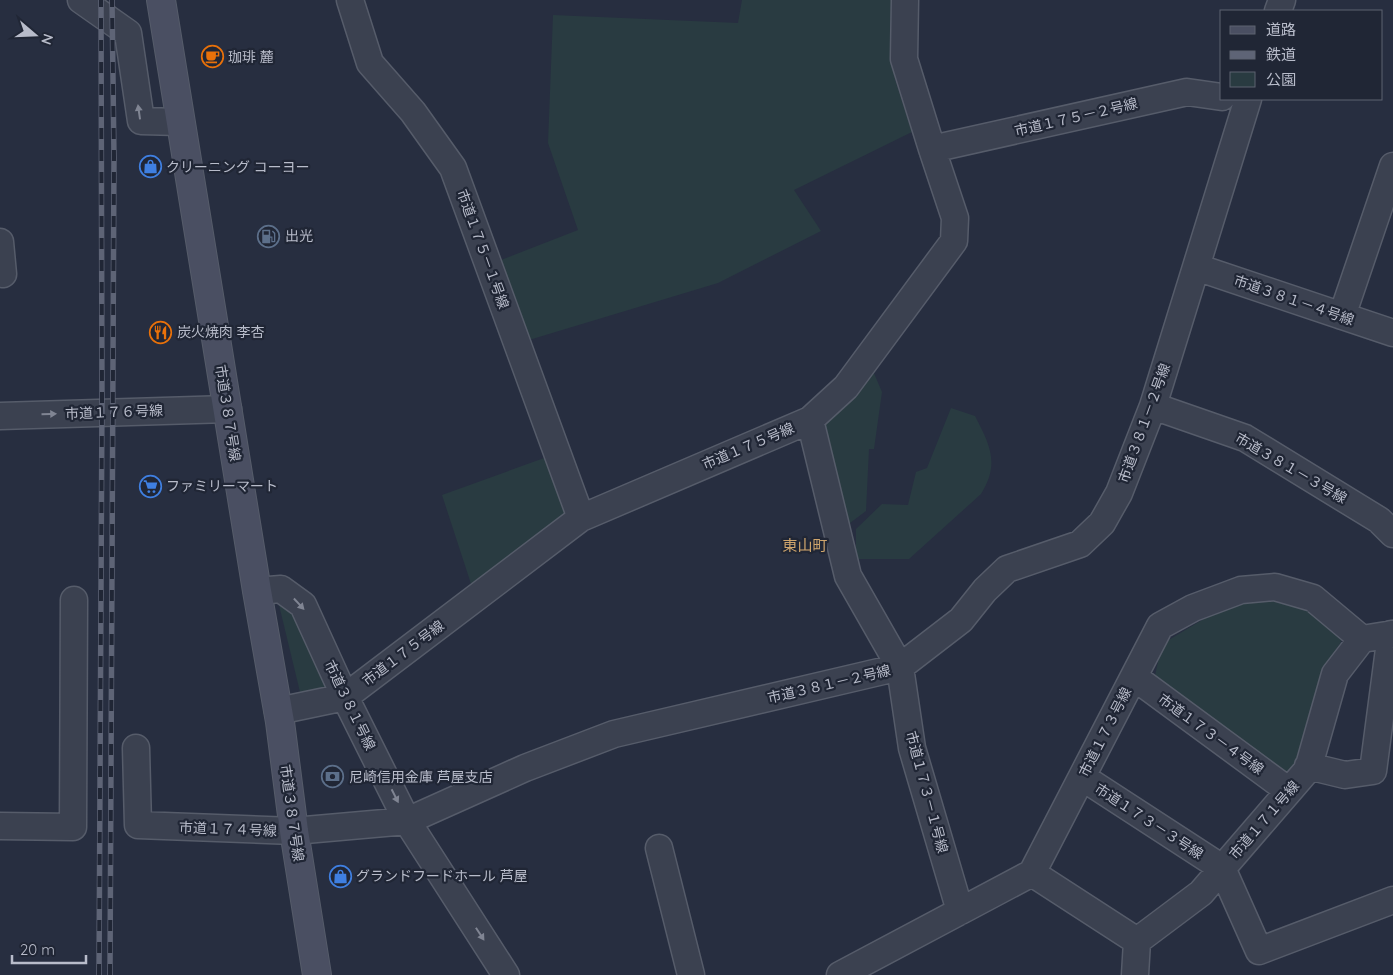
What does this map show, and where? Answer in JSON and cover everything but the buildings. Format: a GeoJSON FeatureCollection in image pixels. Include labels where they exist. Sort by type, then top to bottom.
{"type":"FeatureCollection","features":[{"type":"Feature","properties":{"kind":"street"},"geometry":{"type":"LineString","coordinates":[[81,0],[128,33],[140,121],[180,122]]}},
{"type":"Feature","properties":{"kind":"street","name":"市道３８７号線"},"geometry":{"type":"LineString","coordinates":[[161,0],[278,711],[294,832],[317,975]]}},
{"type":"Feature","properties":{"kind":"street","name":"市道１７５－１号線"},"geometry":{"type":"LineString","coordinates":[[350,0],[370,63],[413,112],[453,168],[581,518]]}},
{"type":"Feature","properties":{"kind":"street","name":"市道１７５号線"},"geometry":{"type":"LineString","coordinates":[[278,711],[345,697],[581,518],[810,420],[846,387],[954,241],[955,218],[904,59],[905,0]]}},
{"type":"Feature","properties":{"kind":"street","name":"市道１７５－２号線"},"geometry":{"type":"LineString","coordinates":[[932,149],[1187,92],[1220,97]]}},
{"type":"Feature","properties":{"kind":"street","name":"市道３８１－２号線"},"geometry":{"type":"LineString","coordinates":[[407,821],[525,768],[614,734],[900,667],[960,620],[985,590],[1007,569],[1080,544],[1102,523],[1120,492],[1153,406],[1196,267],[1243,100]]}},
{"type":"Feature","properties":{"kind":"street"},"geometry":{"type":"LineString","coordinates":[[1342,316],[1393,166]]}},
{"type":"Feature","properties":{"kind":"street"},"geometry":{"type":"LineString","coordinates":[[0,242],[3,274]]}},
{"type":"Feature","properties":{"kind":"street","name":"市道３８１－４号線"},"geometry":{"type":"LineString","coordinates":[[1196,267],[1393,333]]}},
{"type":"Feature","properties":{"kind":"street","name":"市道３８１－３号線"},"geometry":{"type":"LineString","coordinates":[[1153,406],[1245,438],[1379,520],[1393,534]]}},
{"type":"Feature","properties":{"kind":"street","name":"市道１７６号線"},"geometry":{"type":"LineString","coordinates":[[0,416],[228,409]]}},
{"type":"Feature","properties":{"kind":"street","name":"市道１７３－１号線"},"geometry":{"type":"LineString","coordinates":[[810,420],[848,576],[900,667],[912,748],[960,911]]}},
{"type":"Feature","properties":{"kind":"street","name":"市道１７３号線"},"geometry":{"type":"LineString","coordinates":[[1032,873],[1160,626],[1193,608],[1241,590],[1275,587],[1313,598],[1362,639]]}},
{"type":"Feature","properties":{"kind":"street","name":"市道３８１号線"},"geometry":{"type":"LineString","coordinates":[[257,590],[281,589],[303,604],[345,697],[407,821],[506,975]]}},
{"type":"Feature","properties":{"kind":"street"},"geometry":{"type":"LineString","coordinates":[[0,826],[73,827],[74,600]]}},
{"type":"Feature","properties":{"kind":"street"},"geometry":{"type":"LineString","coordinates":[[1308,766],[1345,775],[1384,769],[1392,634],[1362,639]]}},
{"type":"Feature","properties":{"kind":"street","name":"市道１７１号線"},"geometry":{"type":"LineString","coordinates":[[1137,941],[1201,893],[1289,791],[1308,766],[1335,674],[1362,639]]}},
{"type":"Feature","properties":{"kind":"street","name":"市道１７３－４号線"},"geometry":{"type":"LineString","coordinates":[[1134,677],[1289,791]]}},
{"type":"Feature","properties":{"kind":"street","name":"市道１７４号線"},"geometry":{"type":"LineString","coordinates":[[136,748],[138,825],[294,832],[407,821]]}},
{"type":"Feature","properties":{"kind":"street","name":"市道１７３－３号線"},"geometry":{"type":"LineString","coordinates":[[1082,777],[1222,868]]}},
{"type":"Feature","properties":{"kind":"street"},"geometry":{"type":"LineString","coordinates":[[658,848],[691,975]]}},
{"type":"Feature","properties":{"kind":"street"},"geometry":{"type":"LineString","coordinates":[[1222,868],[1259,951],[1393,900]]}},
{"type":"Feature","properties":{"kind":"street"},"geometry":{"type":"LineString","coordinates":[[840,975],[1032,873],[1137,941],[1135,975]]}},
{"type":"Feature","properties":{"kind":"green space"},"geometry":{"type":"Polygon","coordinates":[[[742,0],[894,0],[890,36],[895,79],[912,132],[794,190],[821,231],[718,283],[529,340],[501,260],[578,230],[548,143],[553,15],[738,23],[742,0]]]}},
{"type":"Feature","properties":{"kind":"green space"},"geometry":{"type":"Polygon","coordinates":[[[873,371],[882,392],[874,449],[869,449],[866,511],[846,526],[822,426],[873,371]]]}},
{"type":"Feature","properties":{"kind":"green space"},"geometry":{"type":"Polygon","coordinates":[[[951,408],[975,416],[985,436],[991,455],[991,464],[987,483],[981,494],[909,559],[856,559],[856,529],[882,504],[908,505],[916,472],[927,468],[951,408]]]}},
{"type":"Feature","properties":{"kind":"green space"},"geometry":{"type":"Polygon","coordinates":[[[547,457],[568,516],[473,590],[442,495],[547,457]]]}},
{"type":"Feature","properties":{"kind":"green space"},"geometry":{"type":"Polygon","coordinates":[[[1242,600],[1279,600],[1310,607],[1339,630],[1341,642],[1322,670],[1303,753],[1287,777],[1154,680],[1162,644],[1212,614],[1242,600]]]}},
{"type":"Feature","properties":{"kind":"green space"},"geometry":{"type":"Polygon","coordinates":[[[279,605],[292,607],[327,684],[325,690],[300,692],[279,605]]]}},
{"type":"Feature","properties":{"kind":"railway"},"geometry":{"type":"LineString","coordinates":[[99,975],[102,400],[101,0]]}},
{"type":"Feature","properties":{"kind":"railway"},"geometry":{"type":"LineString","coordinates":[[110,975],[114,157],[112,0]]}},
{"type":"Feature","properties":{"kind":"place","name":"珈琲 麓"},"geometry":{"type":"Point","coordinates":[212,57]}},
{"type":"Feature","properties":{"kind":"place","name":"クリーニング コーヨー"},"geometry":{"type":"Point","coordinates":[150,167]}},
{"type":"Feature","properties":{"kind":"place","name":"出光"},"geometry":{"type":"Point","coordinates":[269,236]}},
{"type":"Feature","properties":{"kind":"place","name":"炭火焼肉 李杏"},"geometry":{"type":"Point","coordinates":[161,332]}},
{"type":"Feature","properties":{"kind":"place","name":"ファミリーマート"},"geometry":{"type":"Point","coordinates":[150,486]}},
{"type":"Feature","properties":{"kind":"place","name":"尼崎信用金庫 芦屋支店"},"geometry":{"type":"Point","coordinates":[333,777]}},
{"type":"Feature","properties":{"kind":"place","name":"グランドフードホール 芦屋"},"geometry":{"type":"Point","coordinates":[340,876]}},
{"type":"Feature","properties":{"kind":"district","name":"東山町"},"geometry":{"type":"Point","coordinates":[805,545]}}]}
